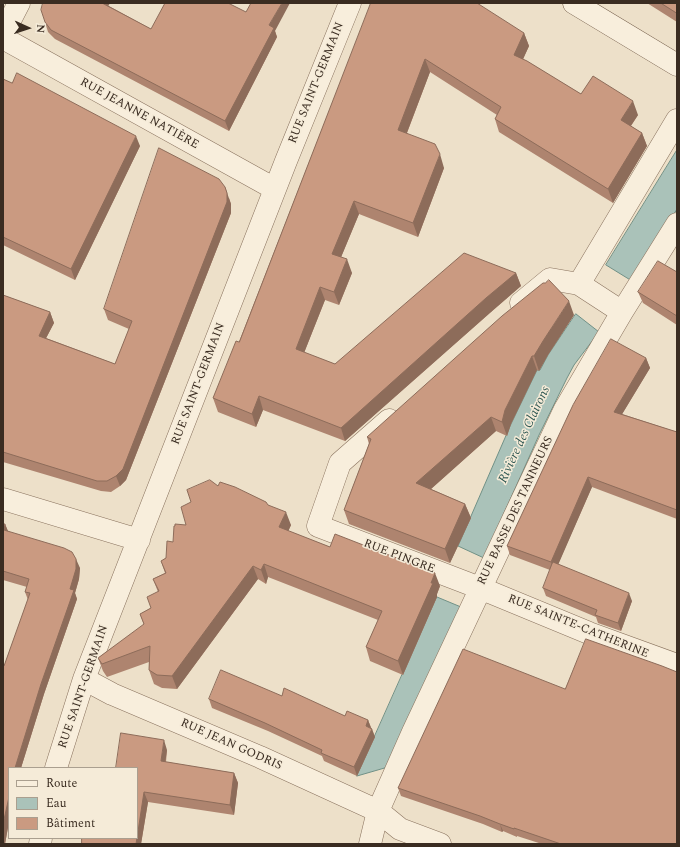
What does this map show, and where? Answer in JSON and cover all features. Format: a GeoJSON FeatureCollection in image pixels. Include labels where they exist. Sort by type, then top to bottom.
{"type":"FeatureCollection","features":[{"type":"Feature","properties":{"kind":"street"},"geometry":{"type":"LineString","coordinates":[[3,34],[19,3]]}},
{"type":"Feature","properties":{"kind":"street","name":"RUE SAINT-GERMAIN"},"geometry":{"type":"LineString","coordinates":[[56,767],[84,679],[275,189],[350,3]]}},
{"type":"Feature","properties":{"kind":"street"},"geometry":{"type":"LineString","coordinates":[[574,3],[677,65]]}},
{"type":"Feature","properties":{"kind":"street","name":"RUE JEANNE NATIÈRE"},"geometry":{"type":"LineString","coordinates":[[3,38],[275,189]]}},
{"type":"Feature","properties":{"kind":"street"},"geometry":{"type":"LineString","coordinates":[[579,284],[677,120]]}},
{"type":"Feature","properties":{"kind":"street","name":"RUE BASSE DES TANNEURS"},"geometry":{"type":"LineString","coordinates":[[370,844],[378,811],[564,409],[677,224]]}},
{"type":"Feature","properties":{"kind":"street"},"geometry":{"type":"LineString","coordinates":[[505,316],[550,279],[579,284],[622,312]]}},
{"type":"Feature","properties":{"kind":"street","name":"RUE PINGRE"},"geometry":{"type":"LineString","coordinates":[[405,405],[340,463],[318,526],[480,588]]}},
{"type":"Feature","properties":{"kind":"street"},"geometry":{"type":"LineString","coordinates":[[3,499],[139,540]]}},
{"type":"Feature","properties":{"kind":"street","name":"RUE SAINTE-CATHERINE"},"geometry":{"type":"LineString","coordinates":[[480,588],[589,633],[677,666]]}},
{"type":"Feature","properties":{"kind":"street","name":"RUE JEAN GODRIS"},"geometry":{"type":"LineString","coordinates":[[84,679],[112,694],[260,757],[378,811],[400,829],[440,844]]}},
{"type":"Feature","properties":{"kind":"water"},"geometry":{"type":"Polygon","coordinates":[[[677,150],[677,209],[632,281],[606,265],[677,150]]]}},
{"type":"Feature","properties":{"kind":"water","name":"Rivière des Clairons"},"geometry":{"type":"Polygon","coordinates":[[[576,314],[599,332],[574,365],[567,378],[539,435],[484,558],[458,546],[511,424],[537,370],[540,370],[548,355],[576,314]]]}},
{"type":"Feature","properties":{"kind":"water"},"geometry":{"type":"Polygon","coordinates":[[[437,597],[461,607],[388,767],[357,776],[437,597]]]}},
{"type":"Feature","properties":{"kind":"building"},"geometry":{"type":"Polygon","coordinates":[[[43,3],[102,3],[151,29],[165,3],[228,3],[246,12],[251,3],[282,3],[269,25],[274,28],[225,121],[51,30],[45,22],[41,10],[43,3]]]}},
{"type":"Feature","properties":{"kind":"building"},"geometry":{"type":"Polygon","coordinates":[[[371,3],[477,3],[524,33],[514,55],[527,61],[581,94],[593,76],[633,101],[621,120],[642,133],[608,189],[495,119],[501,107],[425,59],[398,130],[435,144],[440,154],[413,223],[354,201],[332,254],[347,259],[334,292],[320,287],[296,349],[335,364],[464,253],[516,273],[341,428],[259,396],[252,414],[213,398],[236,341],[239,342],[371,3]]]}},
{"type":"Feature","properties":{"kind":"building"},"geometry":{"type":"Polygon","coordinates":[[[661,3],[677,3],[677,13],[661,3]]]}},
{"type":"Feature","properties":{"kind":"building"},"geometry":{"type":"Polygon","coordinates":[[[17,73],[136,136],[71,269],[3,237],[3,79],[12,83],[17,73]]]}},
{"type":"Feature","properties":{"kind":"building"},"geometry":{"type":"Polygon","coordinates":[[[159,148],[219,179],[225,187],[227,202],[123,469],[116,476],[107,481],[97,481],[3,452],[3,295],[50,312],[39,336],[115,364],[132,321],[104,309],[159,148]]]}},
{"type":"Feature","properties":{"kind":"building"},"geometry":{"type":"Polygon","coordinates":[[[658,261],[677,272],[677,316],[638,292],[658,261]]]}},
{"type":"Feature","properties":{"kind":"building"},"geometry":{"type":"Polygon","coordinates":[[[549,280],[569,301],[534,356],[532,356],[505,410],[502,422],[491,417],[416,483],[465,504],[445,549],[344,510],[371,439],[367,437],[502,316],[543,283],[549,280]]]}},
{"type":"Feature","properties":{"kind":"building"},"geometry":{"type":"Polygon","coordinates":[[[611,339],[646,358],[614,412],[677,432],[677,510],[588,477],[551,562],[507,546],[573,405],[611,339]]]}},
{"type":"Feature","properties":{"kind":"building"},"geometry":{"type":"Polygon","coordinates":[[[210,480],[218,486],[220,482],[235,487],[266,502],[268,505],[286,512],[279,527],[330,547],[335,534],[435,573],[431,583],[433,583],[398,661],[366,647],[382,611],[264,564],[261,570],[253,566],[172,676],[157,675],[149,670],[150,646],[102,664],[98,658],[144,624],[140,614],[151,608],[147,597],[159,591],[153,579],[166,573],[161,561],[166,558],[167,541],[173,542],[175,524],[186,525],[181,507],[191,502],[187,490],[210,480]]]}},
{"type":"Feature","properties":{"kind":"building"},"geometry":{"type":"Polygon","coordinates":[[[3,524],[5,524],[4,530],[64,548],[72,552],[76,559],[76,569],[70,589],[74,590],[41,684],[15,767],[8,767],[8,802],[3,824],[3,666],[30,593],[25,592],[29,579],[3,571],[3,524]]]}},
{"type":"Feature","properties":{"kind":"building"},"geometry":{"type":"Polygon","coordinates":[[[553,562],[629,593],[618,623],[595,615],[597,610],[543,588],[553,562]]]}},
{"type":"Feature","properties":{"kind":"building"},"geometry":{"type":"Polygon","coordinates":[[[586,639],[677,672],[677,844],[561,844],[398,788],[463,649],[565,689],[586,639]]]}},
{"type":"Feature","properties":{"kind":"building"},"geometry":{"type":"Polygon","coordinates":[[[221,670],[282,696],[284,688],[345,716],[347,711],[368,720],[366,726],[372,729],[354,767],[321,753],[322,750],[265,723],[209,699],[221,670]]]}},
{"type":"Feature","properties":{"kind":"building"},"geometry":{"type":"Polygon","coordinates":[[[121,733],[164,740],[161,761],[234,773],[230,805],[144,792],[138,831],[138,767],[116,767],[121,733]]]}},
{"type":"Feature","properties":{"kind":"building"},"geometry":{"type":"Polygon","coordinates":[[[82,839],[137,839],[136,844],[82,844],[82,839]]]}}]}
